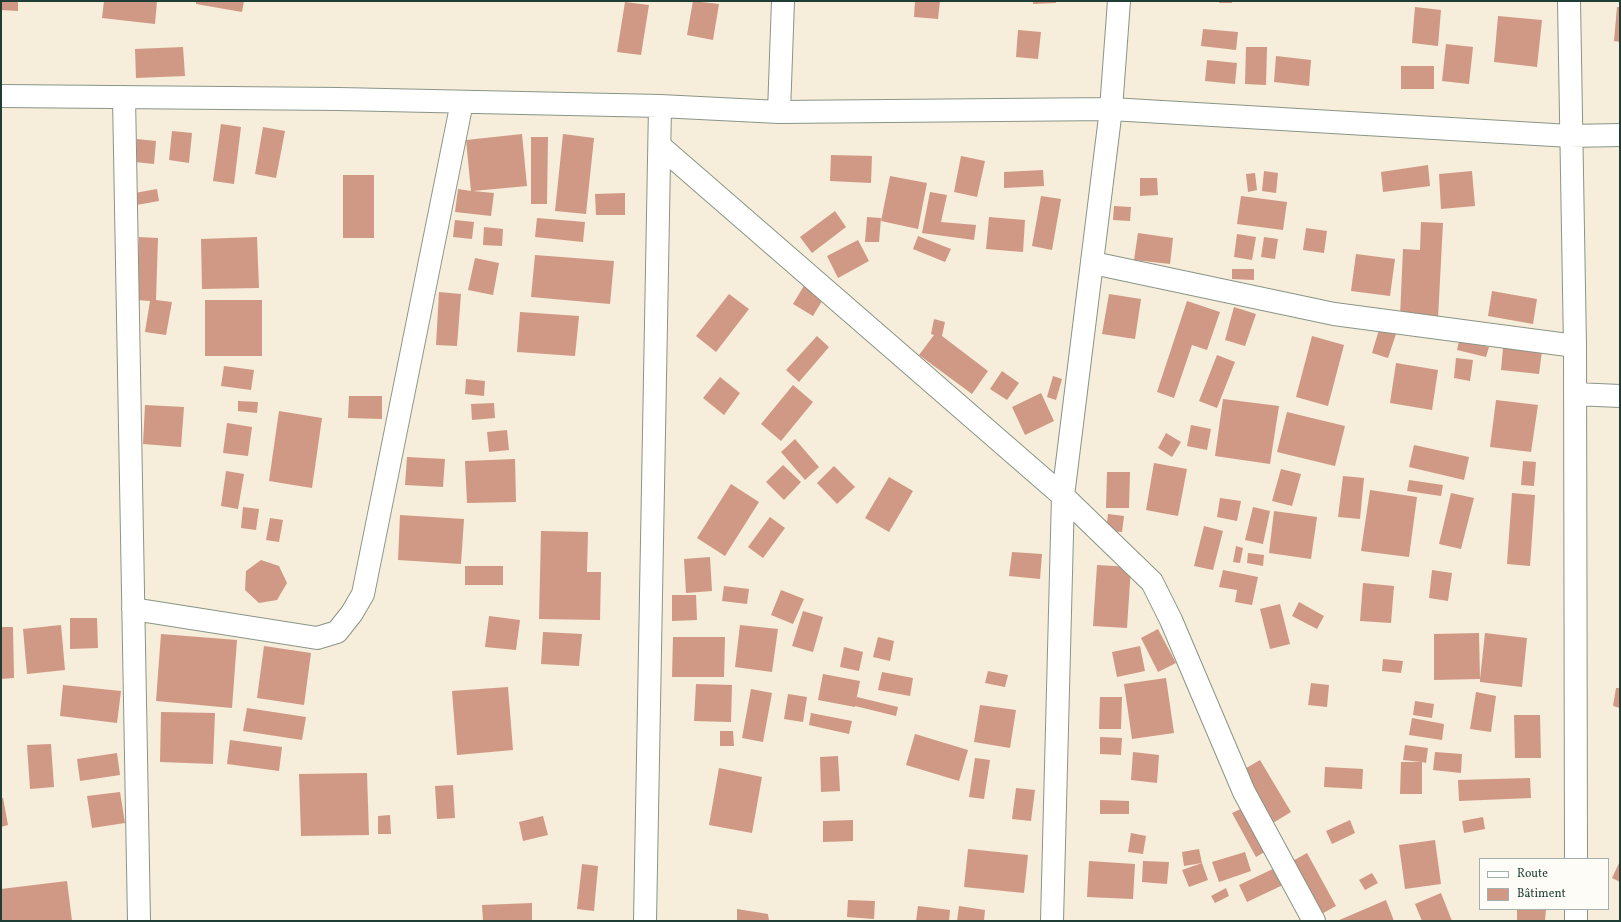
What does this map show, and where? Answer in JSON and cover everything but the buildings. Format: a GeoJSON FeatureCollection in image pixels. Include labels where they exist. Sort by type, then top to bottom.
{"type":"FeatureCollection","features":[{"type":"Feature","properties":{"kind":"street"},"geometry":{"type":"LineString","coordinates":[[779,112],[783,1]]}},
{"type":"Feature","properties":{"kind":"street"},"geometry":{"type":"LineString","coordinates":[[1052,921],[1064,496],[1111,109],[1119,1]]}},
{"type":"Feature","properties":{"kind":"street"},"geometry":{"type":"LineString","coordinates":[[1569,1],[1570,136],[1575,346],[1576,858]]}},
{"type":"Feature","properties":{"kind":"street"},"geometry":{"type":"LineString","coordinates":[[1,96],[660,106],[779,112],[1111,109],[1570,136],[1620,135]]}},
{"type":"Feature","properties":{"kind":"street"},"geometry":{"type":"LineString","coordinates":[[124,97],[139,921]]}},
{"type":"Feature","properties":{"kind":"street"},"geometry":{"type":"LineString","coordinates":[[133,609],[317,638],[336,632],[352,613],[364,594],[462,102]]}},
{"type":"Feature","properties":{"kind":"street"},"geometry":{"type":"LineString","coordinates":[[645,921],[660,106]]}},
{"type":"Feature","properties":{"kind":"street"},"geometry":{"type":"LineString","coordinates":[[660,146],[1064,496],[1152,582],[1171,620],[1244,792],[1314,921]]}},
{"type":"Feature","properties":{"kind":"street"},"geometry":{"type":"LineString","coordinates":[[1093,263],[1334,314],[1575,346]]}},
{"type":"Feature","properties":{"kind":"street"},"geometry":{"type":"LineString","coordinates":[[1575,394],[1620,396]]}},
{"type":"Feature","properties":{"kind":"street"},"geometry":{"type":"LineString","coordinates":[[1576,910],[1576,921]]}}]}
